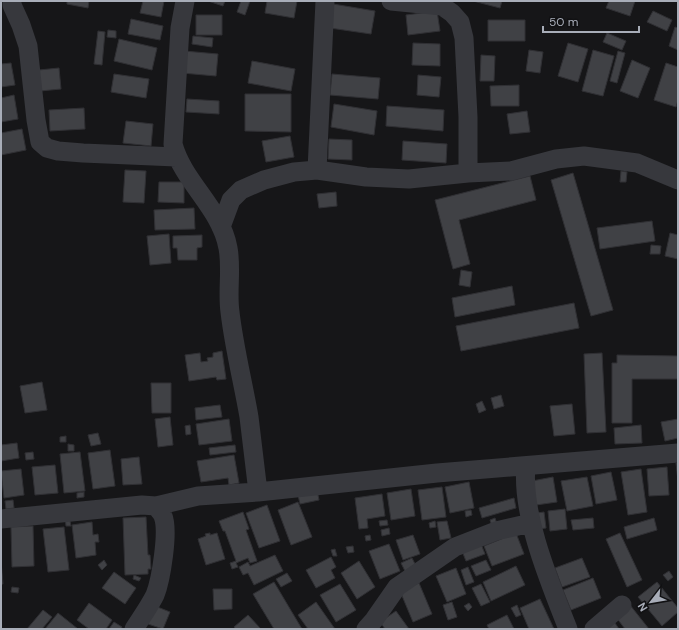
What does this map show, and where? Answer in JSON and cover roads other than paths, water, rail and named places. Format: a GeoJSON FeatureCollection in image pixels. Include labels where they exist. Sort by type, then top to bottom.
{"type":"FeatureCollection","features":[{"type":"Feature","properties":{"kind":"street"},"geometry":{"type":"LineString","coordinates":[[12,1],[12,5],[22,25],[28,46],[36,120],[40,142],[46,148],[58,151],[83,153],[176,157]]}},
{"type":"Feature","properties":{"kind":"street"},"geometry":{"type":"LineString","coordinates":[[185,1],[180,28],[173,144],[176,157],[221,227],[228,248],[230,268],[229,310],[248,416],[258,492]]}},
{"type":"Feature","properties":{"kind":"street"},"geometry":{"type":"LineString","coordinates":[[318,170],[325,1]]}},
{"type":"Feature","properties":{"kind":"street"},"geometry":{"type":"LineString","coordinates":[[391,1],[442,6],[452,13],[460,22],[464,38],[468,117],[468,173]]}},
{"type":"Feature","properties":{"kind":"street"},"geometry":{"type":"LineString","coordinates":[[221,227],[231,200],[241,190],[264,180],[294,172],[318,170],[366,177],[409,179],[511,170],[556,159],[584,156],[637,163],[678,180]]}},
{"type":"Feature","properties":{"kind":"street"},"geometry":{"type":"LineString","coordinates":[[1,519],[142,505],[160,511],[180,499],[198,496],[258,492],[437,473],[678,453]]}},
{"type":"Feature","properties":{"kind":"street"},"geometry":{"type":"LineString","coordinates":[[526,466],[532,523],[550,585],[568,629]]}},
{"type":"Feature","properties":{"kind":"street"},"geometry":{"type":"LineString","coordinates":[[134,629],[149,607],[160,577],[165,527],[160,511]]}},
{"type":"Feature","properties":{"kind":"street"},"geometry":{"type":"LineString","coordinates":[[366,629],[397,587],[455,548],[496,531],[532,523]]}},
{"type":"Feature","properties":{"kind":"street"},"geometry":{"type":"LineString","coordinates":[[594,629],[622,605]]}}]}
